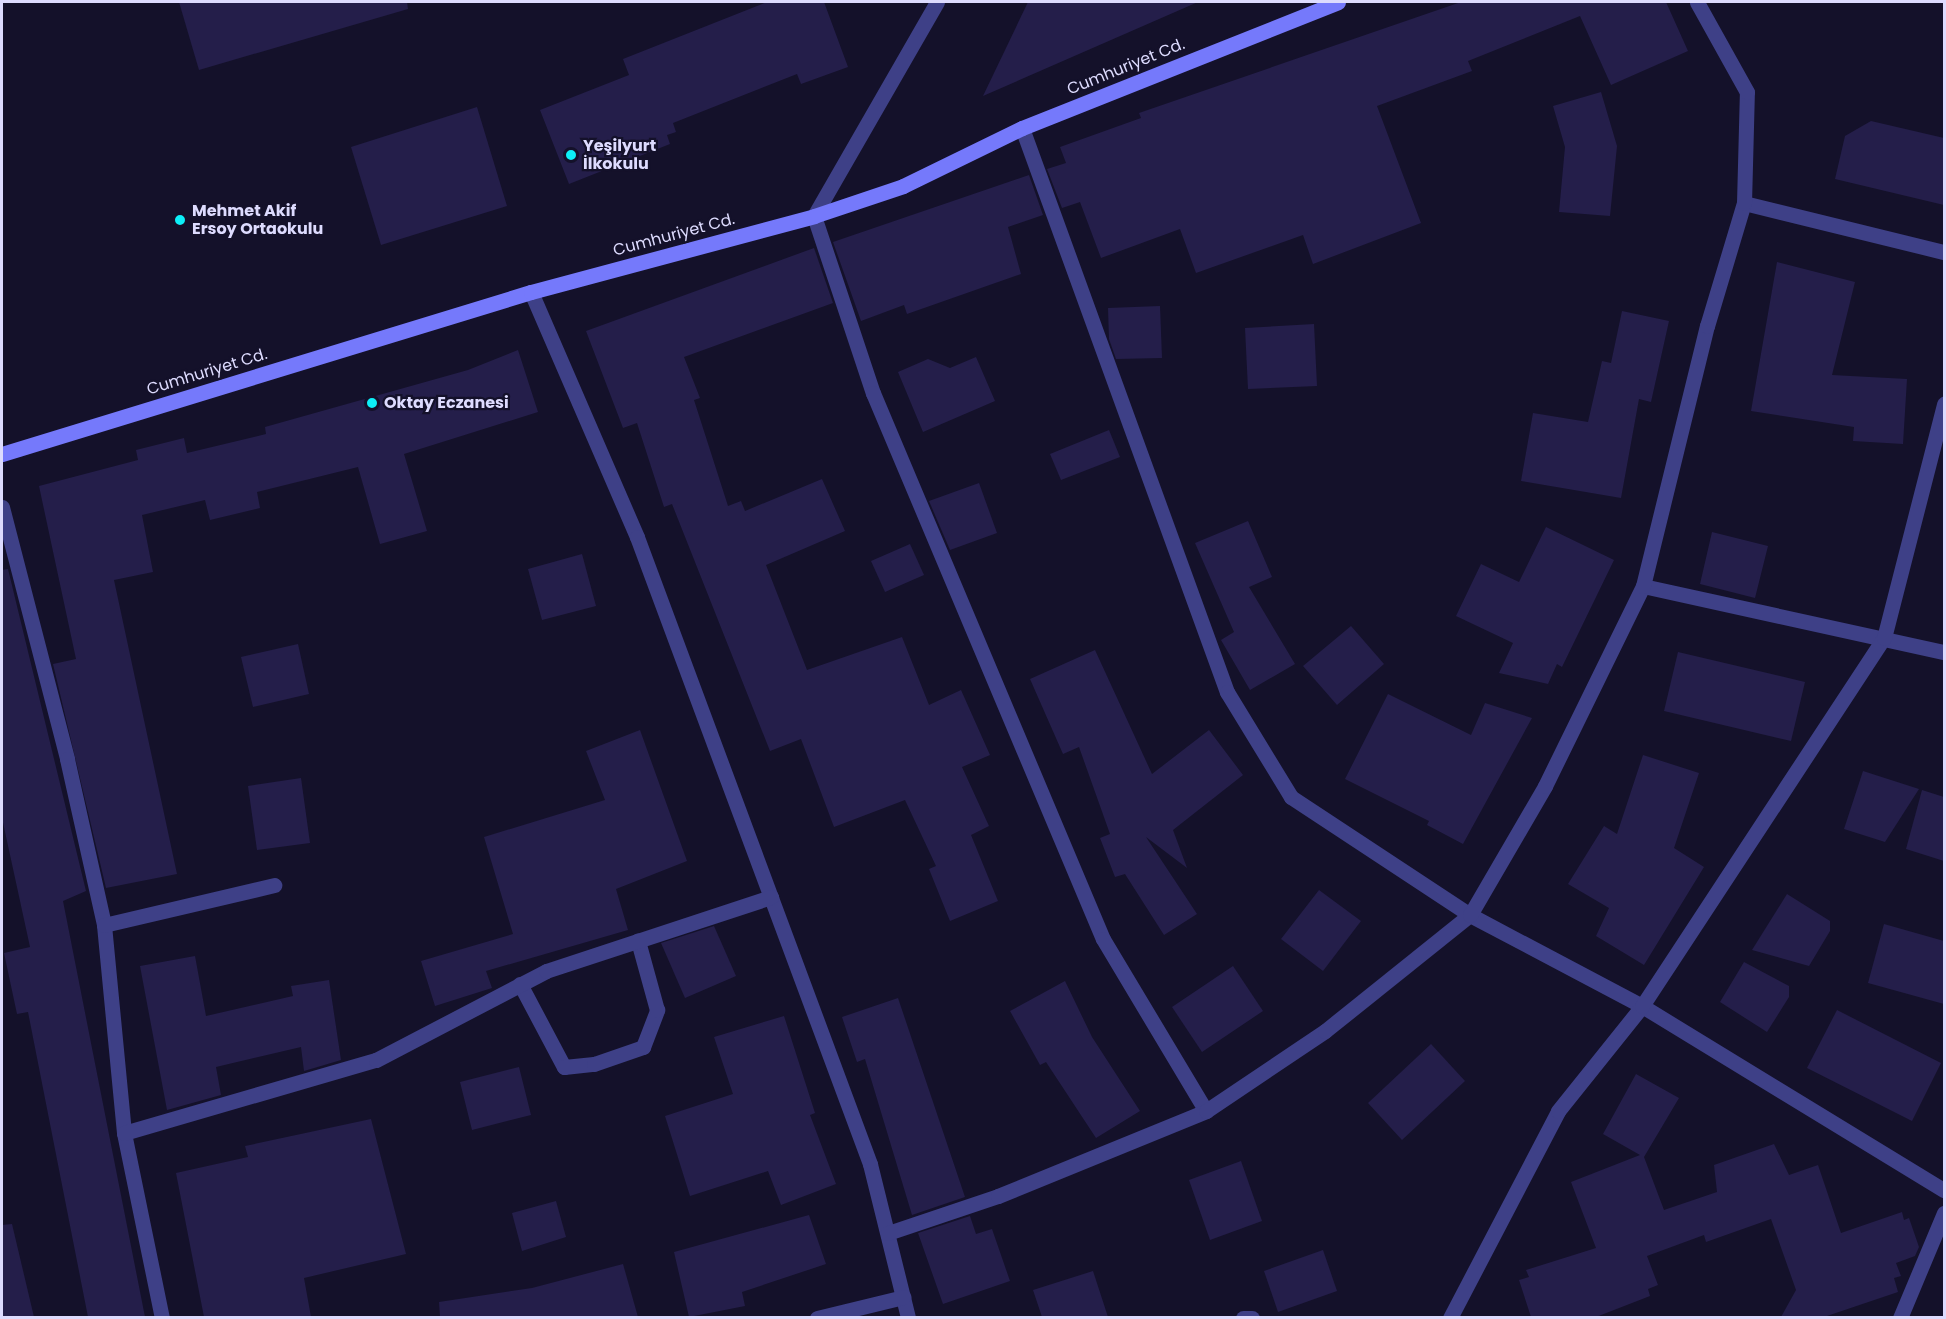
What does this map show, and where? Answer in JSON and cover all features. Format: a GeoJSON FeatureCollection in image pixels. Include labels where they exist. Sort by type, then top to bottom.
{"type":"FeatureCollection","features":[{"type":"Feature","properties":{"kind":"main road","name":"Cumhuriyet Cd."},"geometry":{"type":"LineString","coordinates":[[2,454],[531,292],[814,216],[903,186],[1022,128],[1338,2]]}},
{"type":"Feature","properties":{"kind":"street"},"geometry":{"type":"LineString","coordinates":[[937,2],[814,216],[873,393],[1103,939],[1206,1112]]}},
{"type":"Feature","properties":{"kind":"street"},"geometry":{"type":"LineString","coordinates":[[888,1233],[998,1196],[1206,1112],[1325,1031],[1470,915],[1545,786],[1643,586],[1707,326],[1744,202],[1747,92],[1697,2]]}},
{"type":"Feature","properties":{"kind":"street"},"geometry":{"type":"LineString","coordinates":[[1022,128],[1227,692],[1291,797],[1470,915],[1642,1006],[1944,1190]]}},
{"type":"Feature","properties":{"kind":"street"},"geometry":{"type":"LineString","coordinates":[[1744,202],[1944,252]]}},
{"type":"Feature","properties":{"kind":"street"},"geometry":{"type":"LineString","coordinates":[[531,292],[637,537],[870,1164],[908,1317]]}},
{"type":"Feature","properties":{"kind":"street"},"geometry":{"type":"LineString","coordinates":[[1450,1317],[1558,1111],[1642,1006],[1884,638],[1944,404]]}},
{"type":"Feature","properties":{"kind":"street"},"geometry":{"type":"LineString","coordinates":[[2,507],[67,759],[104,925],[124,1133],[162,1317]]}},
{"type":"Feature","properties":{"kind":"street"},"geometry":{"type":"LineString","coordinates":[[1643,586],[1944,652]]}},
{"type":"Feature","properties":{"kind":"street"},"geometry":{"type":"LineString","coordinates":[[104,925],[274,885]]}},
{"type":"Feature","properties":{"kind":"street"},"geometry":{"type":"LineString","coordinates":[[124,1133],[375,1060],[520,984],[638,941],[771,897]]}},
{"type":"Feature","properties":{"kind":"street"},"geometry":{"type":"LineString","coordinates":[[520,984],[564,1067],[594,1064],[643,1047],[657,1010],[638,941]]}},
{"type":"Feature","properties":{"kind":"street"},"geometry":{"type":"LineString","coordinates":[[1900,1317],[1944,1213]]}},
{"type":"Feature","properties":{"kind":"street"},"geometry":{"type":"LineString","coordinates":[[817,1317],[903,1297]]}},
{"type":"Feature","properties":{"kind":"street"},"geometry":{"type":"LineString","coordinates":[[1243,1317],[1252,1317]]}},
{"type":"Feature","properties":{"kind":"building"},"geometry":{"type":"Polygon","coordinates":[[[179,2],[407,2],[408,9],[199,70],[179,2]]]}},
{"type":"Feature","properties":{"kind":"building"},"geometry":{"type":"Polygon","coordinates":[[[767,2],[824,2],[848,67],[801,84],[797,74],[673,123],[676,132],[667,135],[670,144],[569,184],[540,110],[629,75],[623,59],[767,2]]]}},
{"type":"Feature","properties":{"kind":"building"},"geometry":{"type":"Polygon","coordinates":[[[1028,2],[1198,2],[983,96],[1028,2]]]}},
{"type":"Feature","properties":{"kind":"building"},"geometry":{"type":"Polygon","coordinates":[[[1461,2],[1666,2],[1688,51],[1611,85],[1580,16],[1468,61],[1472,71],[1377,106],[1421,223],[1313,264],[1303,235],[1196,273],[1180,229],[1101,258],[1080,202],[1062,208],[1047,169],[1066,163],[1060,147],[1141,118],[1139,113],[1461,2]]]}},
{"type":"Feature","properties":{"kind":"building"},"geometry":{"type":"Polygon","coordinates":[[[1601,92],[1617,146],[1610,216],[1559,212],[1565,147],[1553,106],[1601,92]]]}},
{"type":"Feature","properties":{"kind":"building"},"geometry":{"type":"Polygon","coordinates":[[[477,107],[507,206],[381,245],[351,147],[477,107]]]}},
{"type":"Feature","properties":{"kind":"building"},"geometry":{"type":"Polygon","coordinates":[[[1871,121],[1944,138],[1944,205],[1835,179],[1845,136],[1871,121]]]}},
{"type":"Feature","properties":{"kind":"building"},"geometry":{"type":"Polygon","coordinates":[[[1029,175],[1043,215],[1008,227],[1021,274],[907,314],[904,305],[861,321],[833,242],[1029,175]]]}},
{"type":"Feature","properties":{"kind":"building"},"geometry":{"type":"Polygon","coordinates":[[[814,248],[833,303],[684,357],[700,398],[694,400],[728,506],[741,501],[745,511],[822,479],[845,531],[766,565],[807,670],[902,637],[929,705],[961,690],[990,755],[962,767],[989,826],[971,835],[998,901],[950,921],[929,869],[936,866],[905,800],[834,827],[801,739],[770,751],[672,504],[664,507],[637,423],[623,428],[586,331],[814,248]]]}},
{"type":"Feature","properties":{"kind":"building"},"geometry":{"type":"Polygon","coordinates":[[[1777,262],[1855,282],[1832,375],[1907,379],[1903,444],[1853,441],[1854,427],[1751,411],[1777,262]]]}},
{"type":"Feature","properties":{"kind":"building"},"geometry":{"type":"Polygon","coordinates":[[[1160,306],[1162,358],[1116,359],[1109,339],[1108,308],[1160,306]]]}},
{"type":"Feature","properties":{"kind":"building"},"geometry":{"type":"Polygon","coordinates":[[[1622,311],[1669,321],[1651,402],[1639,399],[1621,498],[1521,481],[1533,413],[1588,422],[1602,361],[1611,363],[1622,311]]]}},
{"type":"Feature","properties":{"kind":"building"},"geometry":{"type":"Polygon","coordinates":[[[1314,324],[1317,386],[1248,389],[1245,328],[1314,324]]]}},
{"type":"Feature","properties":{"kind":"building"},"geometry":{"type":"Polygon","coordinates":[[[518,350],[538,412],[404,454],[427,531],[380,544],[358,467],[257,492],[260,508],[210,520],[205,500],[142,515],[153,572],[114,580],[177,874],[106,888],[53,664],[76,659],[39,486],[138,460],[136,450],[184,438],[187,453],[266,434],[265,427],[468,370],[518,350]]]}},
{"type":"Feature","properties":{"kind":"building"},"geometry":{"type":"Polygon","coordinates":[[[976,357],[995,401],[923,432],[898,372],[928,359],[950,368],[976,357]]]}},
{"type":"Feature","properties":{"kind":"building"},"geometry":{"type":"Polygon","coordinates":[[[1109,430],[1120,457],[1061,480],[1050,454],[1109,430]]]}},
{"type":"Feature","properties":{"kind":"building"},"geometry":{"type":"Polygon","coordinates":[[[979,483],[997,533],[950,550],[929,501],[979,483]]]}},
{"type":"Feature","properties":{"kind":"building"},"geometry":{"type":"Polygon","coordinates":[[[1248,521],[1272,577],[1249,587],[1295,664],[1250,690],[1221,640],[1234,632],[1195,543],[1248,521]]]}},
{"type":"Feature","properties":{"kind":"building"},"geometry":{"type":"Polygon","coordinates":[[[1546,527],[1614,560],[1562,667],[1557,664],[1548,684],[1499,673],[1513,643],[1456,616],[1481,564],[1519,582],[1546,527]]]}},
{"type":"Feature","properties":{"kind":"building"},"geometry":{"type":"Polygon","coordinates":[[[1712,532],[1768,546],[1755,598],[1700,584],[1712,532]]]}},
{"type":"Feature","properties":{"kind":"building"},"geometry":{"type":"Polygon","coordinates":[[[910,544],[924,575],[885,592],[871,561],[910,544]]]}},
{"type":"Feature","properties":{"kind":"building"},"geometry":{"type":"Polygon","coordinates":[[[582,554],[596,606],[542,620],[528,569],[582,554]]]}},
{"type":"Feature","properties":{"kind":"building"},"geometry":{"type":"Polygon","coordinates":[[[8,569],[86,891],[63,901],[145,1317],[88,1317],[28,1012],[17,1014],[4,953],[30,947],[2,818],[2,570],[8,569]]]}},
{"type":"Feature","properties":{"kind":"building"},"geometry":{"type":"Polygon","coordinates":[[[1351,626],[1384,664],[1337,705],[1303,666],[1351,626]]]}},
{"type":"Feature","properties":{"kind":"building"},"geometry":{"type":"Polygon","coordinates":[[[298,644],[309,694],[253,707],[241,657],[298,644]]]}},
{"type":"Feature","properties":{"kind":"building"},"geometry":{"type":"Polygon","coordinates":[[[1095,650],[1152,774],[1209,730],[1243,775],[1173,830],[1187,868],[1146,837],[1197,914],[1164,935],[1125,874],[1115,877],[1100,838],[1110,834],[1079,747],[1063,754],[1030,679],[1095,650]]]}},
{"type":"Feature","properties":{"kind":"building"},"geometry":{"type":"Polygon","coordinates":[[[1678,652],[1805,682],[1791,741],[1664,711],[1678,652]]]}},
{"type":"Feature","properties":{"kind":"building"},"geometry":{"type":"Polygon","coordinates":[[[1388,694],[1471,735],[1485,703],[1532,718],[1463,844],[1427,825],[1429,821],[1345,779],[1388,694]]]}},
{"type":"Feature","properties":{"kind":"building"},"geometry":{"type":"Polygon","coordinates":[[[640,730],[687,861],[616,889],[628,930],[486,971],[492,988],[435,1006],[421,961],[513,934],[484,837],[605,800],[586,751],[640,730]]]}},
{"type":"Feature","properties":{"kind":"building"},"geometry":{"type":"Polygon","coordinates":[[[1643,755],[1699,773],[1674,848],[1704,867],[1644,965],[1596,936],[1609,908],[1568,884],[1604,826],[1617,834],[1643,755]]]}},
{"type":"Feature","properties":{"kind":"building"},"geometry":{"type":"Polygon","coordinates":[[[1863,771],[1919,789],[1885,842],[1844,829],[1863,771]]]}},
{"type":"Feature","properties":{"kind":"building"},"geometry":{"type":"Polygon","coordinates":[[[301,778],[310,843],[257,850],[248,786],[301,778]]]}},
{"type":"Feature","properties":{"kind":"building"},"geometry":{"type":"Polygon","coordinates":[[[1922,790],[1944,797],[1944,861],[1906,849],[1922,790]]]}},
{"type":"Feature","properties":{"kind":"building"},"geometry":{"type":"Polygon","coordinates":[[[1319,890],[1361,921],[1323,971],[1281,939],[1319,890]]]}},
{"type":"Feature","properties":{"kind":"building"},"geometry":{"type":"Polygon","coordinates":[[[1787,894],[1830,921],[1830,931],[1809,966],[1752,950],[1787,894]]]}},
{"type":"Feature","properties":{"kind":"building"},"geometry":{"type":"Polygon","coordinates":[[[1884,924],[1944,941],[1944,1004],[1868,983],[1884,924]]]}},
{"type":"Feature","properties":{"kind":"building"},"geometry":{"type":"Polygon","coordinates":[[[714,926],[736,976],[685,998],[661,943],[714,926]]]}},
{"type":"Feature","properties":{"kind":"building"},"geometry":{"type":"Polygon","coordinates":[[[195,956],[206,1016],[293,996],[291,986],[329,980],[341,1060],[304,1071],[301,1047],[216,1067],[221,1095],[167,1110],[140,966],[195,956]]]}},
{"type":"Feature","properties":{"kind":"building"},"geometry":{"type":"Polygon","coordinates":[[[1744,962],[1789,986],[1789,997],[1767,1032],[1720,1002],[1744,962]]]}},
{"type":"Feature","properties":{"kind":"building"},"geometry":{"type":"Polygon","coordinates":[[[1233,966],[1263,1011],[1202,1052],[1172,1007],[1233,966]]]}},
{"type":"Feature","properties":{"kind":"building"},"geometry":{"type":"Polygon","coordinates":[[[1065,981],[1092,1037],[1140,1111],[1096,1138],[1046,1062],[1040,1065],[1010,1011],[1065,981]]]}},
{"type":"Feature","properties":{"kind":"building"},"geometry":{"type":"Polygon","coordinates":[[[898,998],[965,1197],[912,1215],[865,1059],[857,1062],[842,1017],[898,998]]]}},
{"type":"Feature","properties":{"kind":"building"},"geometry":{"type":"Polygon","coordinates":[[[1837,1010],[1941,1063],[1912,1121],[1807,1068],[1837,1010]]]}},
{"type":"Feature","properties":{"kind":"building"},"geometry":{"type":"Polygon","coordinates":[[[784,1016],[815,1113],[810,1115],[836,1184],[781,1205],[768,1171],[690,1196],[665,1116],[733,1094],[714,1037],[784,1016]]]}},
{"type":"Feature","properties":{"kind":"building"},"geometry":{"type":"Polygon","coordinates":[[[1431,1044],[1465,1081],[1402,1140],[1368,1103],[1431,1044]]]}},
{"type":"Feature","properties":{"kind":"building"},"geometry":{"type":"Polygon","coordinates":[[[519,1067],[531,1115],[472,1130],[460,1082],[519,1067]]]}},
{"type":"Feature","properties":{"kind":"building"},"geometry":{"type":"Polygon","coordinates":[[[1636,1074],[1679,1098],[1644,1157],[1664,1210],[1717,1192],[1714,1165],[1774,1144],[1789,1175],[1818,1165],[1841,1233],[1902,1212],[1904,1220],[1909,1218],[1919,1247],[1915,1256],[1896,1263],[1901,1276],[1894,1278],[1898,1292],[1824,1317],[1781,1317],[1796,1290],[1771,1219],[1706,1242],[1704,1235],[1647,1256],[1658,1285],[1648,1289],[1650,1296],[1596,1317],[1531,1317],[1519,1280],[1529,1277],[1526,1270],[1596,1248],[1571,1182],[1640,1155],[1603,1134],[1636,1074]]]}},
{"type":"Feature","properties":{"kind":"building"},"geometry":{"type":"Polygon","coordinates":[[[371,1119],[406,1254],[304,1278],[311,1317],[204,1317],[176,1173],[248,1157],[245,1146],[371,1119]]]}},
{"type":"Feature","properties":{"kind":"building"},"geometry":{"type":"Polygon","coordinates":[[[1241,1161],[1262,1221],[1210,1240],[1189,1180],[1241,1161]]]}},
{"type":"Feature","properties":{"kind":"building"},"geometry":{"type":"Polygon","coordinates":[[[556,1201],[566,1237],[522,1251],[512,1213],[556,1201]]]}},
{"type":"Feature","properties":{"kind":"building"},"geometry":{"type":"Polygon","coordinates":[[[809,1215],[826,1264],[742,1292],[745,1306],[689,1317],[674,1252],[809,1215]]]}},
{"type":"Feature","properties":{"kind":"building"},"geometry":{"type":"Polygon","coordinates":[[[970,1216],[976,1234],[992,1229],[1010,1281],[943,1304],[918,1233],[970,1216]]]}},
{"type":"Feature","properties":{"kind":"building"},"geometry":{"type":"Polygon","coordinates":[[[12,1224],[34,1317],[2,1317],[2,1225],[12,1224]]]}},
{"type":"Feature","properties":{"kind":"building"},"geometry":{"type":"Polygon","coordinates":[[[1323,1250],[1337,1291],[1278,1312],[1264,1271],[1323,1250]]]}},
{"type":"Feature","properties":{"kind":"building"},"geometry":{"type":"Polygon","coordinates":[[[623,1264],[638,1317],[440,1317],[439,1302],[532,1288],[623,1264]]]}},
{"type":"Feature","properties":{"kind":"building"},"geometry":{"type":"Polygon","coordinates":[[[1093,1271],[1108,1317],[1042,1317],[1033,1290],[1093,1271]]]}},
{"type":"Feature","properties":{"kind":"place","name":"Yeşilyurt İlkokulu"},"geometry":{"type":"Point","coordinates":[571,155]}},
{"type":"Feature","properties":{"kind":"place","name":"Mehmet Akif Ersoy Ortaokulu"},"geometry":{"type":"Point","coordinates":[180,220]}},
{"type":"Feature","properties":{"kind":"place","name":"Oktay Eczanesi"},"geometry":{"type":"Point","coordinates":[372,403]}}]}
